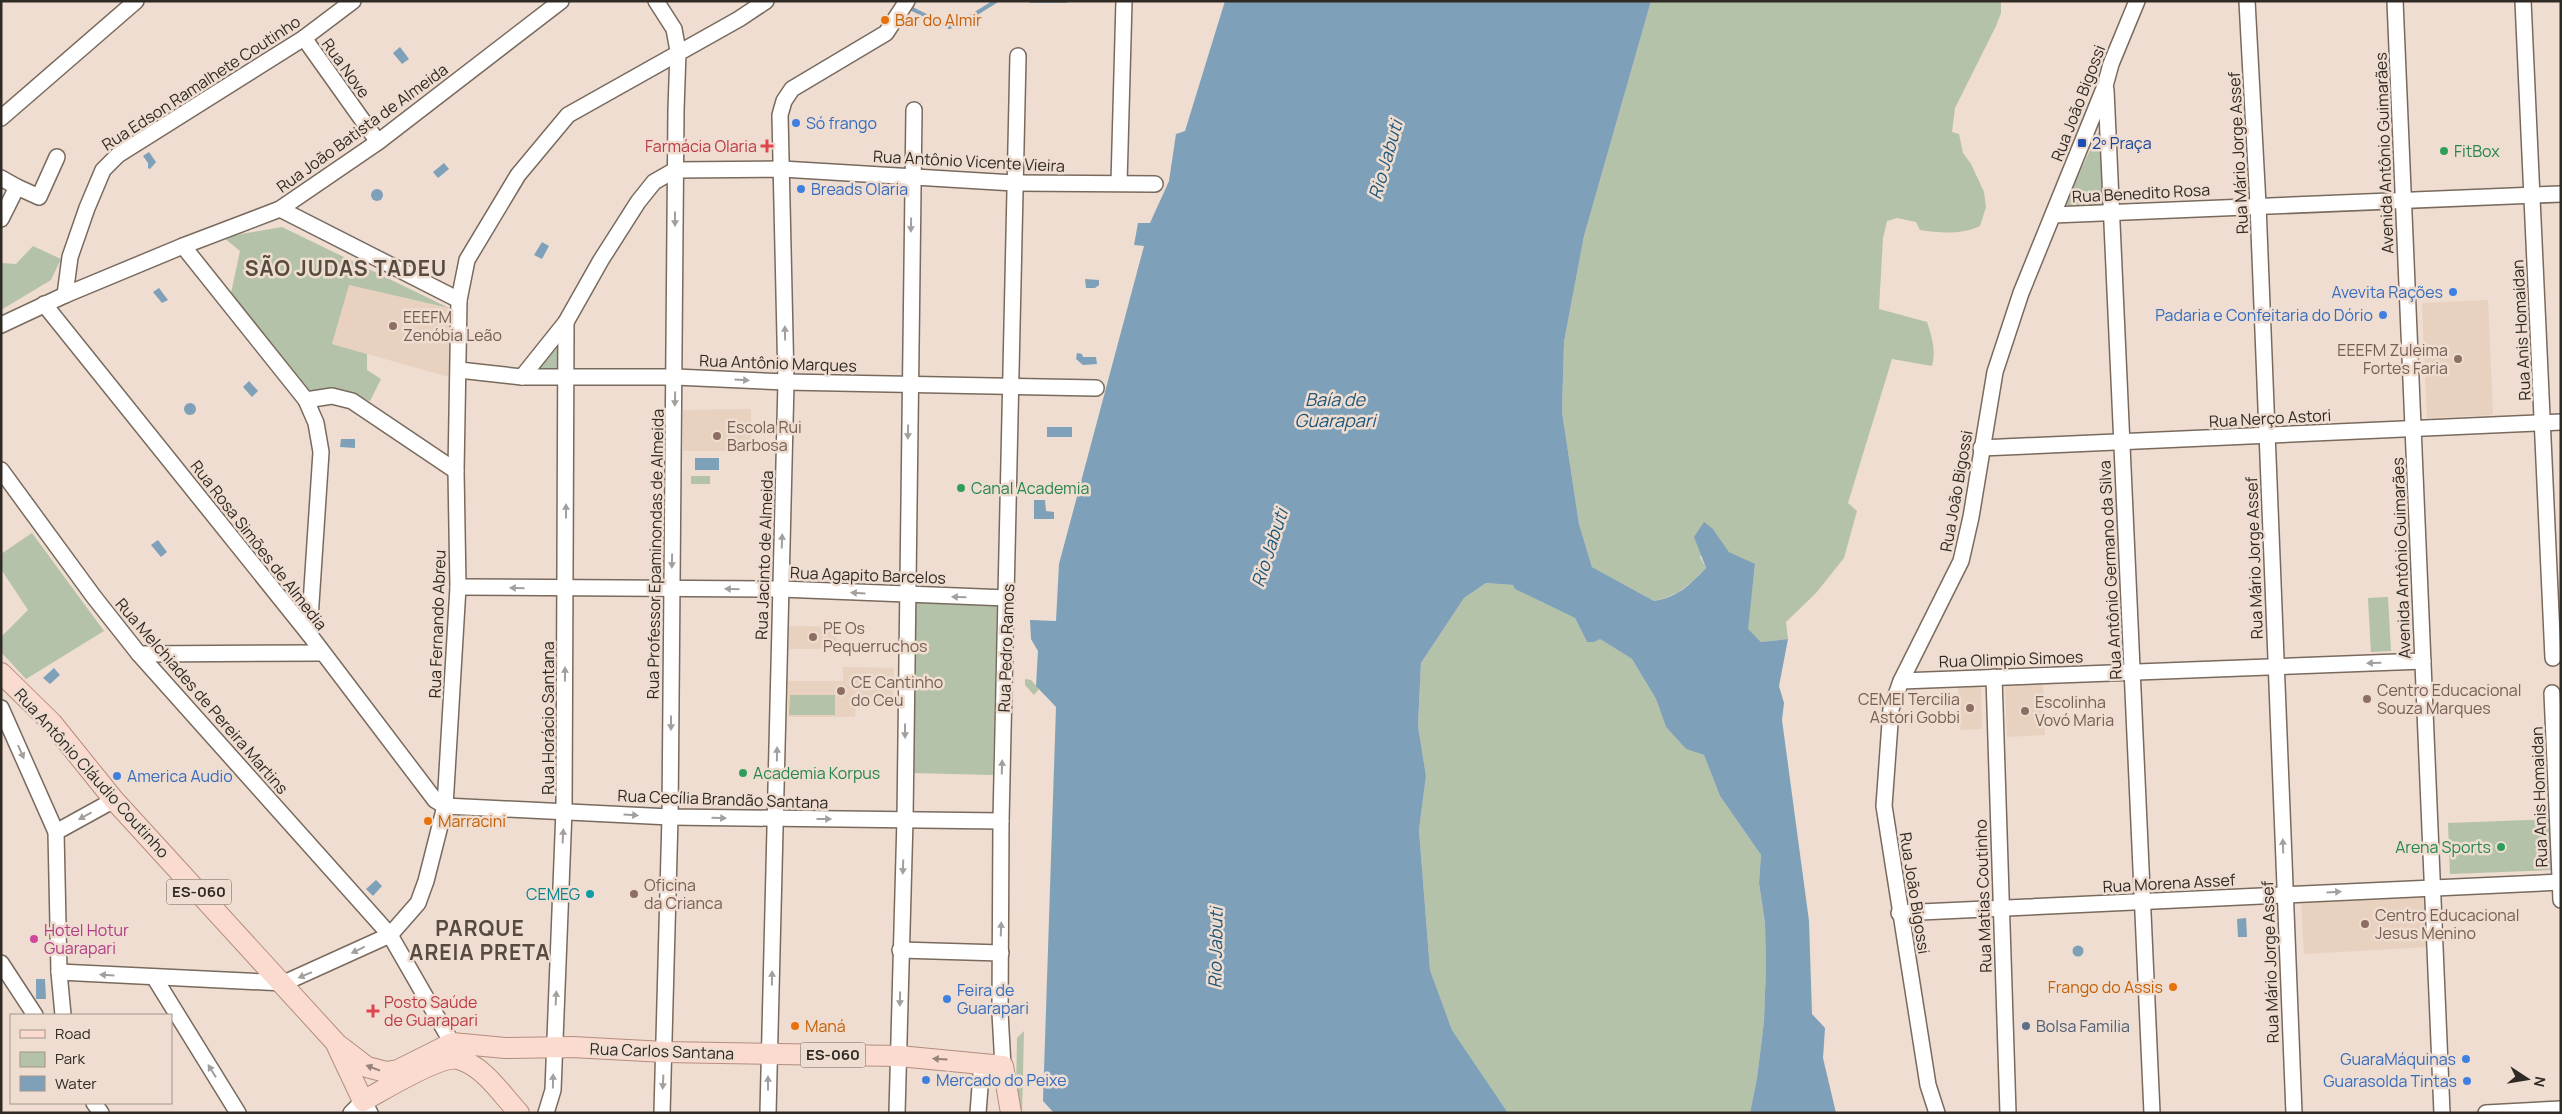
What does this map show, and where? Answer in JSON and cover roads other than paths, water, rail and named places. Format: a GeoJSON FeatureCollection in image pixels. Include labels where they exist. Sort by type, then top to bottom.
{"type":"FeatureCollection","features":[{"type":"Feature","properties":{"kind":"main road","name":"Rua Antônio Cláudio Coutinho"},"geometry":{"type":"LineString","coordinates":[[1,673],[52,723],[114,800],[284,984]]}},
{"type":"Feature","properties":{"kind":"main road","name":"ES-060"},"geometry":{"type":"LineString","coordinates":[[284,984],[337,1044],[367,1067],[386,1072],[398,1070],[452,1043]]}},
{"type":"Feature","properties":{"kind":"main road","name":"Rua Carlos Santana"},"geometry":{"type":"LineString","coordinates":[[452,1043],[494,1047],[554,1047],[665,1052],[899,1056],[1003,1066]]}},
{"type":"Feature","properties":{"kind":"main road","name":"ES-060"},"geometry":{"type":"LineString","coordinates":[[337,1044],[361,1109],[444,1060],[452,1059],[464,1061],[488,1079],[518,1113]]}},
{"type":"Feature","properties":{"kind":"main road"},"geometry":{"type":"LineString","coordinates":[[488,1079],[488,1060],[494,1047]]}},
{"type":"Feature","properties":{"kind":"main road","name":"Rua Pedro Ramos"},"geometry":{"type":"LineString","coordinates":[[1003,1066],[1011,1113]]}},
{"type":"Feature","properties":{"kind":"street"},"geometry":{"type":"LineString","coordinates":[[1,118],[136,1]]}},
{"type":"Feature","properties":{"kind":"street","name":"Rua Edson Ramalhete Coutinho"},"geometry":{"type":"LineString","coordinates":[[65,295],[70,257],[103,170],[118,155],[304,38],[353,1]]}},
{"type":"Feature","properties":{"kind":"street","name":"Rua João Batista de Almeida"},"geometry":{"type":"LineString","coordinates":[[1,325],[44,304],[182,246],[280,210],[378,142],[561,1]]}},
{"type":"Feature","properties":{"kind":"street","name":"Rua Professor Epaminondas de Almeida"},"geometry":{"type":"LineString","coordinates":[[656,1],[674,29],[678,51],[675,170],[675,377],[671,588],[670,817],[662,1113]]}},
{"type":"Feature","properties":{"kind":"street"},"geometry":{"type":"LineString","coordinates":[[280,210],[459,300],[467,260],[518,175],[568,115],[766,1]]}},
{"type":"Feature","properties":{"kind":"street","name":"Rua Jacinto de Almeida"},"geometry":{"type":"LineString","coordinates":[[768,1113],[786,382],[780,115],[784,101],[792,89],[886,33],[907,1]]}},
{"type":"Feature","properties":{"kind":"street"},"geometry":{"type":"LineString","coordinates":[[1119,183],[1124,1]]}},
{"type":"Feature","properties":{"kind":"street","name":"Rua João Bigossi"},"geometry":{"type":"LineString","coordinates":[[1937,1113],[1928,1085],[1899,913],[1884,806],[1891,709],[1901,681],[1961,561],[1971,517],[1995,372],[2021,293],[2105,86],[2111,64],[2137,1]]}},
{"type":"Feature","properties":{"kind":"street","name":"Rua Mário Jorge Assef"},"geometry":{"type":"LineString","coordinates":[[2247,1],[2258,205],[2294,1113]]}},
{"type":"Feature","properties":{"kind":"street","name":"Avenida Antônio Guimarães"},"geometry":{"type":"LineString","coordinates":[[2394,1],[2442,1113]]}},
{"type":"Feature","properties":{"kind":"street","name":"Rua Anis Homaidan"},"geometry":{"type":"LineString","coordinates":[[2522,1],[2553,658]]}},
{"type":"Feature","properties":{"kind":"street","name":"Rua Nove"},"geometry":{"type":"LineString","coordinates":[[304,38],[378,142]]}},
{"type":"Feature","properties":{"kind":"street","name":"Rua Pedro Ramos"},"geometry":{"type":"LineString","coordinates":[[1003,1066],[1000,1012],[1001,821],[1018,56]]}},
{"type":"Feature","properties":{"kind":"street","name":"Rua Antônio Germano da Silva"},"geometry":{"type":"LineString","coordinates":[[2105,86],[2152,1113]]}},
{"type":"Feature","properties":{"kind":"street"},"geometry":{"type":"LineString","coordinates":[[897,1113],[905,819],[909,383],[914,110]]}},
{"type":"Feature","properties":{"kind":"street"},"geometry":{"type":"LineString","coordinates":[[1,178],[39,197],[57,157]]}},
{"type":"Feature","properties":{"kind":"street","name":"Rua Antônio Vicente Vieira"},"geometry":{"type":"LineString","coordinates":[[675,170],[782,169],[1014,183],[1155,184]]}},
{"type":"Feature","properties":{"kind":"street","name":"Rua Horácio Santana"},"geometry":{"type":"LineString","coordinates":[[522,377],[566,322],[601,260],[638,202],[654,182],[675,170]]}},
{"type":"Feature","properties":{"kind":"street"},"geometry":{"type":"LineString","coordinates":[[1,219],[17,187]]}},
{"type":"Feature","properties":{"kind":"street","name":"Rua Benedito Rosa"},"geometry":{"type":"LineString","coordinates":[[2053,215],[2258,205],[2561,194]]}},
{"type":"Feature","properties":{"kind":"street"},"geometry":{"type":"LineString","coordinates":[[182,246],[306,400],[316,424],[321,452],[309,634]]}},
{"type":"Feature","properties":{"kind":"street","name":"Rua Fernando Abreu"},"geometry":{"type":"LineString","coordinates":[[390,935],[418,903],[426,881],[445,806],[458,586],[456,471],[459,300]]}},
{"type":"Feature","properties":{"kind":"street","name":"Rua Rosa Simões de Almedia"},"geometry":{"type":"LineString","coordinates":[[44,304],[309,634],[321,653],[426,790],[435,800],[445,806]]}},
{"type":"Feature","properties":{"kind":"street","name":"Rua Horácio Santana"},"geometry":{"type":"LineString","coordinates":[[546,1113],[553,1090],[564,810],[566,322]]}},
{"type":"Feature","properties":{"kind":"street","name":"Rua Antônio Marques"},"geometry":{"type":"LineString","coordinates":[[459,370],[522,377],[675,377],[786,382],[1096,388]]}},
{"type":"Feature","properties":{"kind":"street"},"geometry":{"type":"LineString","coordinates":[[306,400],[332,396],[352,401],[456,471]]}},
{"type":"Feature","properties":{"kind":"street","name":"Rua Nerço Astori"},"geometry":{"type":"LineString","coordinates":[[1981,448],[2561,422]]}},
{"type":"Feature","properties":{"kind":"street","name":"Rua Melchiades de Pereira Martins"},"geometry":{"type":"LineString","coordinates":[[1,470],[94,597],[139,654],[390,935],[452,1043]]}},
{"type":"Feature","properties":{"kind":"street","name":"Rua Agapito Barcelos"},"geometry":{"type":"LineString","coordinates":[[458,586],[566,589],[781,589],[1007,598]]}},
{"type":"Feature","properties":{"kind":"street"},"geometry":{"type":"LineString","coordinates":[[139,654],[321,653]]}},
{"type":"Feature","properties":{"kind":"street","name":"Rua Olimpio Simoes"},"geometry":{"type":"LineString","coordinates":[[1901,681],[2423,661]]}},
{"type":"Feature","properties":{"kind":"street","name":"Rua Matias Coutinho"},"geometry":{"type":"LineString","coordinates":[[1994,677],[2008,1113]]}},
{"type":"Feature","properties":{"kind":"street","name":"Rua Anis Homaidan"},"geometry":{"type":"LineString","coordinates":[[2552,693],[2561,900]]}},
{"type":"Feature","properties":{"kind":"street"},"geometry":{"type":"LineString","coordinates":[[1,708],[56,832],[59,972],[63,1014]]}},
{"type":"Feature","properties":{"kind":"street"},"geometry":{"type":"LineString","coordinates":[[56,832],[114,800]]}},
{"type":"Feature","properties":{"kind":"street","name":"Rua Cecília Brandão Santana"},"geometry":{"type":"LineString","coordinates":[[445,806],[775,820],[905,819],[1001,821]]}},
{"type":"Feature","properties":{"kind":"street","name":"Rua Morena Assef"},"geometry":{"type":"LineString","coordinates":[[1899,913],[2560,882]]}},
{"type":"Feature","properties":{"kind":"street"},"geometry":{"type":"LineString","coordinates":[[59,972],[284,984],[390,935]]}},
{"type":"Feature","properties":{"kind":"street"},"geometry":{"type":"LineString","coordinates":[[900,950],[1000,953]]}},
{"type":"Feature","properties":{"kind":"street"},"geometry":{"type":"LineString","coordinates":[[1,963],[34,1014]]}},
{"type":"Feature","properties":{"kind":"street"},"geometry":{"type":"LineString","coordinates":[[154,977],[238,1113]]}},
{"type":"Feature","properties":{"kind":"street"},"geometry":{"type":"LineString","coordinates":[[978,1113],[981,1074]]}},
{"type":"Feature","properties":{"kind":"street"},"geometry":{"type":"LineString","coordinates":[[2486,1113],[2561,1109]]}},
{"type":"Feature","properties":{"kind":"water","name":"Baía de Guarapari"},"geometry":{"type":"Polygon","coordinates":[[[1225,1],[1651,1],[1584,236],[1564,342],[1562,412],[1579,524],[1592,567],[1654,601],[1677,593],[1706,568],[1694,537],[1704,522],[1713,529],[1729,552],[1755,564],[1748,629],[1761,642],[1788,639],[1779,686],[1784,703],[1782,720],[1809,921],[1812,1014],[1825,1028],[1823,1058],[1836,1113],[1750,1113],[1757,1078],[1764,1021],[1766,966],[1765,923],[1759,883],[1761,855],[1720,796],[1704,755],[1686,749],[1666,727],[1656,699],[1632,659],[1600,639],[1594,642],[1587,642],[1575,618],[1515,589],[1513,585],[1486,583],[1464,598],[1421,663],[1418,726],[1426,776],[1419,830],[1430,970],[1452,1030],[1508,1113],[1054,1113],[1043,1101],[1056,707],[1036,686],[1038,651],[1031,639],[1030,620],[1056,621],[1059,564],[1144,246],[1134,245],[1138,223],[1150,223],[1169,181],[1176,134],[1185,131],[1225,1]]]}},
{"type":"Feature","properties":{"kind":"water"},"geometry":{"type":"Polygon","coordinates":[[[400,47],[409,59],[402,64],[393,53],[400,47]]]}},
{"type":"Feature","properties":{"kind":"water"},"geometry":{"type":"Polygon","coordinates":[[[149,152],[156,162],[150,169],[143,156],[149,152]]]}},
{"type":"Feature","properties":{"kind":"water"},"geometry":{"type":"Polygon","coordinates":[[[444,163],[449,169],[438,178],[433,172],[444,163]]]}},
{"type":"Feature","properties":{"kind":"water"},"geometry":{"type":"Polygon","coordinates":[[[377,189],[383,195],[377,201],[371,195],[377,189]]]}},
{"type":"Feature","properties":{"kind":"water"},"geometry":{"type":"Polygon","coordinates":[[[542,242],[549,246],[542,259],[534,255],[542,242]]]}},
{"type":"Feature","properties":{"kind":"water"},"geometry":{"type":"Polygon","coordinates":[[[1085,279],[1099,280],[1099,285],[1095,288],[1086,288],[1085,279]]]}},
{"type":"Feature","properties":{"kind":"water"},"geometry":{"type":"Polygon","coordinates":[[[159,288],[168,300],[162,303],[153,292],[159,288]]]}},
{"type":"Feature","properties":{"kind":"water"},"geometry":{"type":"Polygon","coordinates":[[[1077,353],[1082,354],[1083,357],[1096,357],[1097,364],[1083,365],[1076,359],[1077,353]]]}},
{"type":"Feature","properties":{"kind":"water"},"geometry":{"type":"Polygon","coordinates":[[[249,381],[258,391],[252,397],[243,387],[249,381]]]}},
{"type":"Feature","properties":{"kind":"water"},"geometry":{"type":"Polygon","coordinates":[[[188,403],[192,403],[196,409],[192,415],[188,415],[184,411],[184,407],[188,403]]]}},
{"type":"Feature","properties":{"kind":"water"},"geometry":{"type":"Polygon","coordinates":[[[1047,427],[1072,427],[1072,437],[1047,437],[1047,427]]]}},
{"type":"Feature","properties":{"kind":"water"},"geometry":{"type":"Polygon","coordinates":[[[341,439],[355,439],[355,448],[340,447],[341,439]]]}},
{"type":"Feature","properties":{"kind":"water"},"geometry":{"type":"Polygon","coordinates":[[[695,458],[719,458],[719,470],[695,470],[695,458]]]}},
{"type":"Feature","properties":{"kind":"water"},"geometry":{"type":"Polygon","coordinates":[[[1034,500],[1045,500],[1046,511],[1054,512],[1054,519],[1034,519],[1034,500]]]}},
{"type":"Feature","properties":{"kind":"water"},"geometry":{"type":"Polygon","coordinates":[[[158,540],[167,552],[161,557],[151,545],[158,540]]]}},
{"type":"Feature","properties":{"kind":"water"},"geometry":{"type":"Polygon","coordinates":[[[54,668],[60,675],[50,684],[43,678],[54,668]]]}},
{"type":"Feature","properties":{"kind":"water"},"geometry":{"type":"Polygon","coordinates":[[[376,880],[382,886],[373,896],[366,889],[376,880]]]}},
{"type":"Feature","properties":{"kind":"water"},"geometry":{"type":"Polygon","coordinates":[[[2246,918],[2247,937],[2238,937],[2237,919],[2246,918]]]}},
{"type":"Feature","properties":{"kind":"water"},"geometry":{"type":"Polygon","coordinates":[[[2078,945],[2084,951],[2078,957],[2072,951],[2078,945]]]}},
{"type":"Feature","properties":{"kind":"water"},"geometry":{"type":"Polygon","coordinates":[[[36,979],[45,979],[46,999],[36,999],[36,979]]]}},
{"type":"Feature","properties":{"kind":"waterway"},"geometry":{"type":"LineString","coordinates":[[908,7],[949,27],[959,24],[996,1]]}},
{"type":"Feature","properties":{"kind":"waterway"},"geometry":{"type":"LineString","coordinates":[[1031,1],[1066,1]]}},
{"type":"Feature","properties":{"kind":"place","name":"Bar do Almir"},"geometry":{"type":"Point","coordinates":[885,20]}},
{"type":"Feature","properties":{"kind":"place","name":"Só frango"},"geometry":{"type":"Point","coordinates":[796,123]}},
{"type":"Feature","properties":{"kind":"place","name":"2º Praça"},"geometry":{"type":"Point","coordinates":[2082,143]}},
{"type":"Feature","properties":{"kind":"place","name":"Farmácia Olaria"},"geometry":{"type":"Point","coordinates":[767,146]}},
{"type":"Feature","properties":{"kind":"place","name":"FitBox"},"geometry":{"type":"Point","coordinates":[2444,151]}},
{"type":"Feature","properties":{"kind":"place","name":"Breads Olaria"},"geometry":{"type":"Point","coordinates":[801,189]}},
{"type":"Feature","properties":{"kind":"place","name":"Avevita Rações"},"geometry":{"type":"Point","coordinates":[2453,292]}},
{"type":"Feature","properties":{"kind":"place","name":"Padaria e Confeitaria do Dório"},"geometry":{"type":"Point","coordinates":[2383,315]}},
{"type":"Feature","properties":{"kind":"place","name":"EEEFM Zenóbia Leão"},"geometry":{"type":"Point","coordinates":[393,326]}},
{"type":"Feature","properties":{"kind":"place","name":"EEEFM Zuleima Fortes Faria"},"geometry":{"type":"Point","coordinates":[2458,359]}},
{"type":"Feature","properties":{"kind":"place","name":"Escola Rui Barbosa"},"geometry":{"type":"Point","coordinates":[717,436]}},
{"type":"Feature","properties":{"kind":"place","name":"Canal Academia"},"geometry":{"type":"Point","coordinates":[961,488]}},
{"type":"Feature","properties":{"kind":"place","name":"PE Os Pequerruchos"},"geometry":{"type":"Point","coordinates":[813,637]}},
{"type":"Feature","properties":{"kind":"place","name":"CE Cantinho do Ceu"},"geometry":{"type":"Point","coordinates":[841,691]}},
{"type":"Feature","properties":{"kind":"place","name":"Centro Educacional Souza Marques"},"geometry":{"type":"Point","coordinates":[2367,699]}},
{"type":"Feature","properties":{"kind":"place","name":"CEMEI Tercilia Astori Gobbi"},"geometry":{"type":"Point","coordinates":[1970,708]}},
{"type":"Feature","properties":{"kind":"place","name":"Escolinha Vovó Maria"},"geometry":{"type":"Point","coordinates":[2025,711]}},
{"type":"Feature","properties":{"kind":"place","name":"Academia Korpus"},"geometry":{"type":"Point","coordinates":[743,773]}},
{"type":"Feature","properties":{"kind":"place","name":"America Audio"},"geometry":{"type":"Point","coordinates":[117,776]}},
{"type":"Feature","properties":{"kind":"place","name":"Marracini"},"geometry":{"type":"Point","coordinates":[428,821]}},
{"type":"Feature","properties":{"kind":"place","name":"Arena Sports"},"geometry":{"type":"Point","coordinates":[2501,847]}},
{"type":"Feature","properties":{"kind":"place","name":"CEMEG"},"geometry":{"type":"Point","coordinates":[590,894]}},
{"type":"Feature","properties":{"kind":"place","name":"Oficina da Crianca"},"geometry":{"type":"Point","coordinates":[634,894]}},
{"type":"Feature","properties":{"kind":"place","name":"Centro Educacional Jesus Menino"},"geometry":{"type":"Point","coordinates":[2365,924]}},
{"type":"Feature","properties":{"kind":"place","name":"Hotel Hotur Guarapari"},"geometry":{"type":"Point","coordinates":[34,939]}},
{"type":"Feature","properties":{"kind":"place","name":"Frango do Assis"},"geometry":{"type":"Point","coordinates":[2173,987]}},
{"type":"Feature","properties":{"kind":"place","name":"Feira de Guarapari"},"geometry":{"type":"Point","coordinates":[947,999]}},
{"type":"Feature","properties":{"kind":"place","name":"Posto Saúde de Guarapari"},"geometry":{"type":"Point","coordinates":[373,1011]}},
{"type":"Feature","properties":{"kind":"place","name":"Maná"},"geometry":{"type":"Point","coordinates":[795,1026]}},
{"type":"Feature","properties":{"kind":"place","name":"Bolsa Familia"},"geometry":{"type":"Point","coordinates":[2026,1026]}},
{"type":"Feature","properties":{"kind":"place","name":"GuaraMáquinas"},"geometry":{"type":"Point","coordinates":[2466,1059]}},
{"type":"Feature","properties":{"kind":"place","name":"Mercado do Peixe"},"geometry":{"type":"Point","coordinates":[926,1080]}},
{"type":"Feature","properties":{"kind":"place","name":"Guarasolda Tintas"},"geometry":{"type":"Point","coordinates":[2467,1081]}},
{"type":"Feature","properties":{"kind":"district","name":"SÃO JUDAS TADEU"},"geometry":{"type":"Point","coordinates":[346,269]}},
{"type":"Feature","properties":{"kind":"district","name":"PARQUE AREIA PRETA"},"geometry":{"type":"Point","coordinates":[480,941]}},
{"type":"Feature","properties":{"kind":"water label","name":"Rio Jabuti"},"geometry":{"type":"Point","coordinates":[1386,160]}},
{"type":"Feature","properties":{"kind":"water label","name":"Rio Jabuti"},"geometry":{"type":"Point","coordinates":[1270,548]}},
{"type":"Feature","properties":{"kind":"water label","name":"Rio Jabuti"},"geometry":{"type":"Point","coordinates":[1216,948]}}]}
